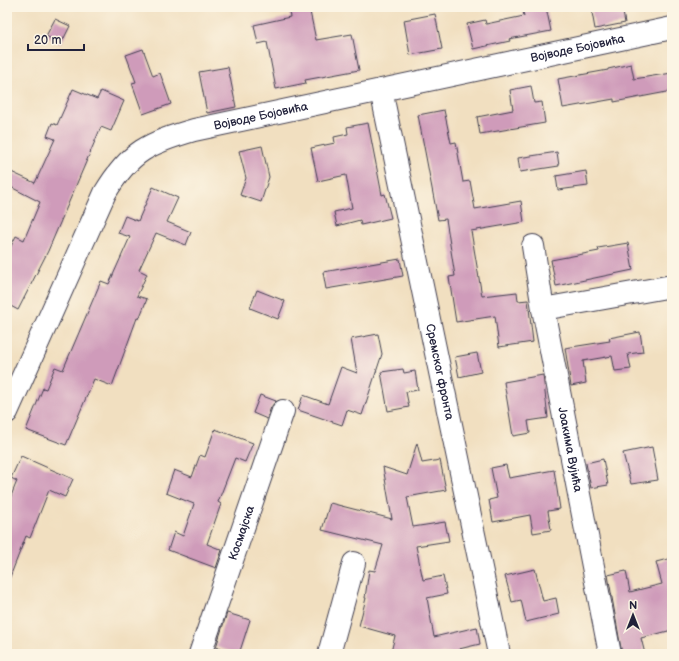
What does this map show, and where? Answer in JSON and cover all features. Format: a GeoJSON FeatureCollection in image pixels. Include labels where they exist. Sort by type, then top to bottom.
{"type":"FeatureCollection","features":[{"type":"Feature","properties":{"kind":"street","name":"Војводе Бојовића"},"geometry":{"type":"LineString","coordinates":[[7,412],[105,193],[116,174],[136,154],[159,140],[194,130],[672,28]]}},
{"type":"Feature","properties":{"kind":"street","name":"Сремског фронта"},"geometry":{"type":"LineString","coordinates":[[381,90],[499,654]]}},
{"type":"Feature","properties":{"kind":"street","name":"Јоакима Вујића"},"geometry":{"type":"LineString","coordinates":[[533,246],[543,309],[610,654]]}},
{"type":"Feature","properties":{"kind":"street"},"geometry":{"type":"LineString","coordinates":[[543,309],[672,286]]}},
{"type":"Feature","properties":{"kind":"street","name":"Космајска"},"geometry":{"type":"LineString","coordinates":[[200,654],[283,411]]}},
{"type":"Feature","properties":{"kind":"street"},"geometry":{"type":"LineString","coordinates":[[329,654],[354,563]]}},
{"type":"Feature","properties":{"kind":"building"},"geometry":{"type":"Polygon","coordinates":[[[309,7],[316,40],[352,34],[359,70],[305,80],[306,83],[276,89],[267,42],[258,44],[254,25],[290,17],[289,11],[309,7]]]}},
{"type":"Feature","properties":{"kind":"building"},"geometry":{"type":"Polygon","coordinates":[[[522,7],[546,7],[551,31],[509,39],[510,41],[473,49],[467,24],[485,20],[486,24],[524,16],[522,7]]]}},
{"type":"Feature","properties":{"kind":"building"},"geometry":{"type":"Polygon","coordinates":[[[591,7],[622,7],[625,23],[595,29],[591,7]]]}},
{"type":"Feature","properties":{"kind":"building"},"geometry":{"type":"Polygon","coordinates":[[[435,14],[442,49],[410,55],[404,20],[435,14]]]}},
{"type":"Feature","properties":{"kind":"building"},"geometry":{"type":"Polygon","coordinates":[[[55,19],[70,26],[61,44],[46,36],[55,19]]]}},
{"type":"Feature","properties":{"kind":"building"},"geometry":{"type":"Polygon","coordinates":[[[143,49],[153,76],[160,73],[171,104],[143,114],[132,83],[136,82],[126,55],[143,49]]]}},
{"type":"Feature","properties":{"kind":"building"},"geometry":{"type":"Polygon","coordinates":[[[631,64],[634,79],[672,73],[672,91],[614,102],[614,99],[563,108],[558,79],[608,70],[631,64]]]}},
{"type":"Feature","properties":{"kind":"building"},"geometry":{"type":"Polygon","coordinates":[[[228,67],[236,107],[207,113],[199,72],[228,67]]]}},
{"type":"Feature","properties":{"kind":"building"},"geometry":{"type":"Polygon","coordinates":[[[531,86],[534,103],[542,102],[545,123],[480,134],[477,117],[513,110],[510,90],[531,86]]]}},
{"type":"Feature","properties":{"kind":"building"},"geometry":{"type":"Polygon","coordinates":[[[73,89],[97,99],[101,91],[124,101],[111,131],[101,127],[48,251],[18,310],[7,304],[7,254],[16,236],[24,240],[40,202],[7,185],[7,170],[35,183],[55,139],[47,136],[52,123],[57,125],[73,89]]]}},
{"type":"Feature","properties":{"kind":"building"},"geometry":{"type":"Polygon","coordinates":[[[444,110],[451,143],[456,142],[463,182],[470,181],[475,209],[521,201],[524,222],[471,231],[482,296],[517,292],[518,301],[528,300],[533,342],[499,347],[495,316],[456,322],[449,277],[455,276],[446,219],[438,220],[418,115],[444,110]]]}},
{"type":"Feature","properties":{"kind":"building"},"geometry":{"type":"Polygon","coordinates":[[[368,123],[382,195],[385,194],[391,218],[361,225],[360,220],[337,226],[334,212],[352,208],[346,175],[318,181],[311,148],[335,143],[334,137],[348,134],[347,127],[368,123]]]}},
{"type":"Feature","properties":{"kind":"building"},"geometry":{"type":"Polygon","coordinates":[[[262,146],[269,177],[261,202],[240,195],[246,178],[239,151],[262,146]]]}},
{"type":"Feature","properties":{"kind":"building"},"geometry":{"type":"Polygon","coordinates":[[[557,152],[559,166],[520,172],[518,158],[557,152]]]}},
{"type":"Feature","properties":{"kind":"building"},"geometry":{"type":"Polygon","coordinates":[[[586,171],[588,186],[558,190],[556,176],[586,171]]]}},
{"type":"Feature","properties":{"kind":"building"},"geometry":{"type":"Polygon","coordinates":[[[153,187],[178,198],[167,222],[191,232],[186,245],[156,233],[139,270],[147,274],[137,296],[147,299],[139,319],[137,318],[112,386],[94,379],[66,445],[26,430],[43,388],[46,389],[55,367],[63,370],[101,281],[109,284],[130,237],[118,233],[125,216],[138,221],[153,187]]]}},
{"type":"Feature","properties":{"kind":"building"},"geometry":{"type":"Polygon","coordinates":[[[628,243],[633,270],[556,286],[551,260],[599,251],[598,248],[628,243]]]}},
{"type":"Feature","properties":{"kind":"building"},"geometry":{"type":"Polygon","coordinates":[[[400,259],[403,276],[326,289],[323,272],[400,259]]]}},
{"type":"Feature","properties":{"kind":"building"},"geometry":{"type":"Polygon","coordinates":[[[257,290],[285,301],[278,319],[250,308],[257,290]]]}},
{"type":"Feature","properties":{"kind":"building"},"geometry":{"type":"Polygon","coordinates":[[[640,332],[643,352],[628,354],[631,369],[615,371],[612,356],[583,361],[586,383],[571,386],[565,348],[610,341],[609,338],[640,332]]]}},
{"type":"Feature","properties":{"kind":"building"},"geometry":{"type":"Polygon","coordinates":[[[378,334],[382,354],[362,415],[347,410],[342,425],[298,410],[303,395],[328,404],[341,367],[357,373],[351,339],[378,334]]]}},
{"type":"Feature","properties":{"kind":"building"},"geometry":{"type":"Polygon","coordinates":[[[477,353],[481,372],[459,377],[455,357],[477,353]]]}},
{"type":"Feature","properties":{"kind":"building"},"geometry":{"type":"Polygon","coordinates":[[[403,369],[404,373],[415,371],[418,390],[406,392],[409,407],[388,411],[381,372],[403,369]]]}},
{"type":"Feature","properties":{"kind":"building"},"geometry":{"type":"Polygon","coordinates":[[[543,375],[548,418],[528,421],[530,433],[513,436],[504,382],[543,375]]]}},
{"type":"Feature","properties":{"kind":"building"},"geometry":{"type":"Polygon","coordinates":[[[260,395],[276,401],[271,407],[267,419],[253,413],[260,395]]]}},
{"type":"Feature","properties":{"kind":"building"},"geometry":{"type":"Polygon","coordinates":[[[215,429],[253,443],[245,462],[235,458],[218,502],[221,504],[207,544],[222,550],[216,568],[168,550],[174,532],[183,536],[194,504],[166,493],[174,470],[192,477],[200,455],[205,457],[215,429]]]}},
{"type":"Feature","properties":{"kind":"building"},"geometry":{"type":"Polygon","coordinates":[[[417,443],[422,463],[440,460],[446,490],[407,497],[413,527],[445,522],[449,541],[416,546],[423,580],[443,576],[447,594],[427,598],[434,637],[477,627],[480,644],[459,649],[460,654],[400,654],[391,652],[395,636],[359,626],[366,598],[369,570],[375,571],[383,545],[322,530],[330,503],[392,519],[383,467],[407,475],[417,443]]]}},
{"type":"Feature","properties":{"kind":"building"},"geometry":{"type":"Polygon","coordinates":[[[652,447],[658,480],[631,484],[623,453],[652,447]]]}},
{"type":"Feature","properties":{"kind":"building"},"geometry":{"type":"Polygon","coordinates":[[[21,456],[73,479],[65,497],[49,490],[30,538],[26,536],[8,582],[7,506],[17,481],[11,478],[21,456]]]}},
{"type":"Feature","properties":{"kind":"building"},"geometry":{"type":"Polygon","coordinates":[[[603,459],[608,485],[591,488],[586,463],[603,459]]]}},
{"type":"Feature","properties":{"kind":"building"},"geometry":{"type":"Polygon","coordinates":[[[506,465],[509,478],[554,470],[560,509],[548,511],[551,530],[533,533],[530,515],[493,522],[489,500],[497,498],[491,468],[506,465]]]}},
{"type":"Feature","properties":{"kind":"building"},"geometry":{"type":"Polygon","coordinates":[[[672,558],[672,630],[641,638],[645,654],[622,654],[608,575],[626,571],[630,592],[662,584],[656,562],[672,558]]]}},
{"type":"Feature","properties":{"kind":"building"},"geometry":{"type":"Polygon","coordinates":[[[535,569],[543,601],[556,598],[559,614],[526,622],[521,600],[512,602],[505,576],[535,569]]]}},
{"type":"Feature","properties":{"kind":"building"},"geometry":{"type":"Polygon","coordinates":[[[227,613],[250,620],[239,654],[216,647],[227,613]]]}}]}
